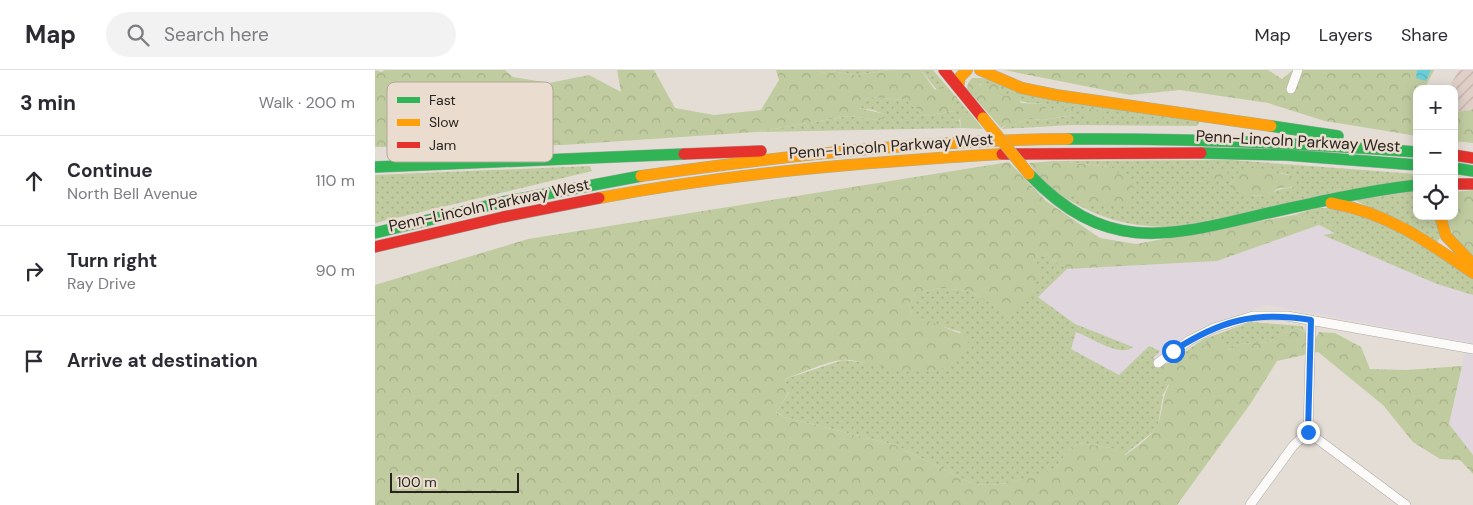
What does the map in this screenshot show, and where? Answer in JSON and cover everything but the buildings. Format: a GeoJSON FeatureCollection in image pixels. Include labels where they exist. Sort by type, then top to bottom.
{"type":"FeatureCollection","features":[{"type":"Feature","properties":{"kind":"highway"},"geometry":{"type":"LineString","coordinates":[[944,70],[1029,174],[1053,198],[1085,217],[1111,228],[1138,233],[1165,234],[1380,189],[1413,185]]}},
{"type":"Feature","properties":{"kind":"highway"},"geometry":{"type":"LineString","coordinates":[[958,87],[960,77],[967,70]]}},
{"type":"Feature","properties":{"kind":"highway"},"geometry":{"type":"LineString","coordinates":[[980,70],[1022,88],[1056,95],[1262,123],[1413,150]]}},
{"type":"Feature","properties":{"kind":"highway","name":"Penn-Lincoln Parkway West"},"geometry":{"type":"LineString","coordinates":[[375,233],[507,202],[630,178],[755,160],[880,148],[1007,140],[1133,138],[1269,141],[1413,151]]}},
{"type":"Feature","properties":{"kind":"highway"},"geometry":{"type":"LineString","coordinates":[[553,159],[671,153],[880,148]]}},
{"type":"Feature","properties":{"kind":"highway","name":"Penn-Lincoln Parkway West"},"geometry":{"type":"LineString","coordinates":[[375,247],[510,215],[632,192],[819,167],[945,156],[1069,151],[1196,152],[1322,157],[1413,165]]}},
{"type":"Feature","properties":{"kind":"highway"},"geometry":{"type":"LineString","coordinates":[[1458,156],[1473,158]]}},
{"type":"Feature","properties":{"kind":"highway"},"geometry":{"type":"LineString","coordinates":[[375,167],[481,162]]}},
{"type":"Feature","properties":{"kind":"highway"},"geometry":{"type":"LineString","coordinates":[[1458,169],[1473,171]]}},
{"type":"Feature","properties":{"kind":"highway"},"geometry":{"type":"LineString","coordinates":[[1458,184],[1473,184]]}},
{"type":"Feature","properties":{"kind":"highway"},"geometry":{"type":"LineString","coordinates":[[1316,202],[1351,206],[1384,216],[1405,227],[1473,273]]}},
{"type":"Feature","properties":{"kind":"highway"},"geometry":{"type":"LineString","coordinates":[[375,258],[510,215]]}},
{"type":"Feature","properties":{"kind":"highway"},"geometry":{"type":"LineString","coordinates":[[1440,220],[1441,227],[1447,238],[1473,264]]}},
{"type":"Feature","properties":{"kind":"street"},"geometry":{"type":"LineString","coordinates":[[1291,89],[1298,70]]}},
{"type":"Feature","properties":{"kind":"street"},"geometry":{"type":"LineString","coordinates":[[1158,363],[1182,346],[1214,328],[1253,316],[1287,316],[1473,350]]}},
{"type":"Feature","properties":{"kind":"street"},"geometry":{"type":"LineString","coordinates":[[1250,505],[1293,446],[1308,432],[1311,320]]}},
{"type":"Feature","properties":{"kind":"street"},"geometry":{"type":"LineString","coordinates":[[1308,432],[1407,505]]}},
{"type":"Feature","properties":{"kind":"shaded area"},"geometry":{"type":"Polygon","coordinates":[[[1459,70],[1473,70],[1473,110],[1458,112],[1458,85],[1450,85],[1459,70]]]}},
{"type":"Feature","properties":{"kind":"shaded area"},"geometry":{"type":"Polygon","coordinates":[[[1319,225],[1473,294],[1473,455],[1449,424],[1467,342],[1267,305],[1196,329],[1111,391],[995,323],[1067,269],[1217,261],[1319,225]]]}},
{"type":"Feature","properties":{"kind":"green space"},"geometry":{"type":"Polygon","coordinates":[[[375,70],[381,72],[385,70],[505,70],[513,77],[543,82],[387,82],[387,147],[375,147],[375,70]]]}},
{"type":"Feature","properties":{"kind":"green space"},"geometry":{"type":"Polygon","coordinates":[[[617,70],[654,70],[675,108],[714,115],[761,110],[779,80],[776,70],[818,70],[821,73],[831,71],[855,75],[890,70],[921,70],[935,90],[940,87],[957,97],[954,111],[925,116],[906,100],[869,97],[858,108],[885,114],[880,120],[848,116],[756,132],[553,145],[553,82],[589,75],[621,92],[617,70]]]}},
{"type":"Feature","properties":{"kind":"green space"},"geometry":{"type":"Polygon","coordinates":[[[818,70],[890,70],[855,75],[831,71],[821,73],[818,70]]]}},
{"type":"Feature","properties":{"kind":"green space"},"geometry":{"type":"Polygon","coordinates":[[[921,70],[933,70],[969,112],[959,120],[961,128],[756,132],[849,116],[880,120],[884,114],[873,110],[857,108],[869,97],[906,100],[925,116],[954,111],[921,70]]]}},
{"type":"Feature","properties":{"kind":"green space"},"geometry":{"type":"Polygon","coordinates":[[[1004,70],[1268,70],[1282,79],[1293,70],[1434,70],[1426,85],[1413,85],[1413,135],[1325,121],[1268,103],[1180,90],[1130,95],[1004,70]]]}},
{"type":"Feature","properties":{"kind":"green space"},"geometry":{"type":"Polygon","coordinates":[[[1412,70],[1434,70],[1426,85],[1409,83],[1412,70]]]}},
{"type":"Feature","properties":{"kind":"green space"},"geometry":{"type":"Polygon","coordinates":[[[972,78],[1201,119],[1197,126],[1071,125],[1002,129],[1006,125],[1015,125],[1026,119],[1043,120],[1074,115],[1059,107],[1046,111],[1044,104],[1024,102],[997,94],[972,78]]]}},
{"type":"Feature","properties":{"kind":"green space"},"geometry":{"type":"Polygon","coordinates":[[[972,78],[976,79],[980,85],[993,83],[1001,88],[1002,96],[1014,95],[1021,103],[1045,104],[1046,111],[1059,107],[1072,109],[1074,115],[1043,120],[1026,119],[1015,125],[1006,125],[1001,128],[967,89],[968,83],[972,78]]]}},
{"type":"Feature","properties":{"kind":"green space"},"geometry":{"type":"Polygon","coordinates":[[[1085,107],[1101,111],[1104,114],[1102,119],[1086,119],[1080,113],[1085,107]]]}},
{"type":"Feature","properties":{"kind":"green space"},"geometry":{"type":"Polygon","coordinates":[[[1473,110],[1473,143],[1458,141],[1458,112],[1473,110]]]}},
{"type":"Feature","properties":{"kind":"green space"},"geometry":{"type":"Polygon","coordinates":[[[969,112],[983,129],[961,128],[960,117],[969,112]]]}},
{"type":"Feature","properties":{"kind":"green space"},"geometry":{"type":"Polygon","coordinates":[[[1232,160],[1413,174],[1413,181],[1174,227],[1158,227],[1130,224],[1104,217],[1064,197],[1076,197],[1118,174],[1111,167],[1055,161],[1232,160]],[[1281,173],[1236,179],[1230,184],[1255,196],[1292,188],[1295,176],[1281,173]]]}},
{"type":"Feature","properties":{"kind":"green space"},"geometry":{"type":"Polygon","coordinates":[[[1055,161],[1111,167],[1133,185],[1133,192],[1127,206],[1087,205],[1076,197],[1064,197],[1044,183],[1029,163],[1055,161]]]}},
{"type":"Feature","properties":{"kind":"green space"},"geometry":{"type":"Polygon","coordinates":[[[1009,162],[1046,201],[1100,238],[1136,244],[1294,215],[1332,225],[1335,233],[1319,225],[1217,261],[1067,269],[1046,255],[1038,254],[1036,266],[1042,278],[1035,283],[1033,294],[1008,314],[970,291],[940,288],[916,293],[909,305],[911,314],[969,337],[965,352],[957,362],[945,368],[917,371],[901,370],[851,360],[831,362],[785,379],[789,392],[776,412],[784,417],[895,445],[973,484],[991,485],[1007,483],[1046,472],[1056,467],[1069,450],[1079,443],[1111,448],[1125,455],[1147,438],[1157,426],[1169,385],[1160,380],[1162,371],[1179,364],[1185,355],[1190,352],[1218,340],[1229,350],[1240,344],[1270,342],[1277,335],[1297,328],[1316,338],[1319,332],[1335,333],[1361,347],[1370,369],[1406,370],[1462,366],[1449,424],[1473,455],[1473,474],[1460,460],[1440,459],[1413,442],[1383,405],[1318,352],[1277,361],[1251,403],[1177,505],[375,505],[375,285],[528,239],[1009,162]]]}},
{"type":"Feature","properties":{"kind":"green space"},"geometry":{"type":"Polygon","coordinates":[[[590,166],[592,171],[375,223],[375,175],[590,166]]]}},
{"type":"Feature","properties":{"kind":"green space"},"geometry":{"type":"Polygon","coordinates":[[[1219,167],[1228,172],[1225,178],[1219,182],[1212,181],[1212,171],[1219,167]]]}},
{"type":"Feature","properties":{"kind":"green space"},"geometry":{"type":"Polygon","coordinates":[[[1251,168],[1295,176],[1297,185],[1276,189],[1271,194],[1262,196],[1231,190],[1230,184],[1236,179],[1238,172],[1251,168]]]}},
{"type":"Feature","properties":{"kind":"green space"},"geometry":{"type":"Polygon","coordinates":[[[1473,190],[1473,263],[1463,260],[1447,220],[1458,220],[1458,192],[1473,190]]]}},
{"type":"Feature","properties":{"kind":"green space"},"geometry":{"type":"Polygon","coordinates":[[[1413,192],[1413,220],[1436,220],[1442,236],[1436,243],[1355,200],[1413,192]]]}},
{"type":"Feature","properties":{"kind":"green space"},"geometry":{"type":"Polygon","coordinates":[[[1316,208],[1333,208],[1372,216],[1473,277],[1473,295],[1437,284],[1323,235],[1335,233],[1331,225],[1294,215],[1316,208]]]}},
{"type":"Feature","properties":{"kind":"green space"},"geometry":{"type":"Polygon","coordinates":[[[1038,253],[1046,255],[1067,269],[1038,297],[1075,324],[1133,347],[1127,350],[1120,350],[1105,346],[1076,332],[1071,349],[1119,375],[1149,346],[1160,351],[1153,358],[1167,364],[1204,339],[1251,322],[1302,326],[1306,332],[1297,328],[1278,335],[1270,342],[1240,344],[1229,350],[1179,364],[1163,395],[1158,425],[1153,432],[1124,455],[1111,448],[1079,443],[1069,450],[1056,467],[1046,473],[1007,483],[991,485],[973,484],[895,445],[784,417],[776,411],[789,393],[785,379],[843,360],[927,371],[961,332],[930,323],[911,314],[909,305],[916,293],[940,288],[970,291],[1008,313],[1036,266],[1038,253]]]}},
{"type":"Feature","properties":{"kind":"water"},"geometry":{"type":"Polygon","coordinates":[[[1417,70],[1431,70],[1426,81],[1416,78],[1417,70]]]}},
{"type":"Feature","properties":{"kind":"traffic: fast"},"geometry":{"type":"LineString","coordinates":[[1271,126],[1338,136]]}},
{"type":"Feature","properties":{"kind":"traffic: fast"},"geometry":{"type":"LineString","coordinates":[[1068,139],[1156,139],[1243,142],[1413,152]]}},
{"type":"Feature","properties":{"kind":"traffic: fast"},"geometry":{"type":"LineString","coordinates":[[1201,153],[1286,155],[1413,165]]}},
{"type":"Feature","properties":{"kind":"traffic: fast"},"geometry":{"type":"LineString","coordinates":[[553,160],[684,154]]}},
{"type":"Feature","properties":{"kind":"traffic: fast"},"geometry":{"type":"LineString","coordinates":[[375,167],[494,162]]}},
{"type":"Feature","properties":{"kind":"traffic: fast"},"geometry":{"type":"LineString","coordinates":[[1458,169],[1473,171]]}},
{"type":"Feature","properties":{"kind":"traffic: fast"},"geometry":{"type":"LineString","coordinates":[[1029,174],[1058,200],[1085,218],[1113,228],[1141,233],[1200,228],[1342,197],[1413,186]]}},
{"type":"Feature","properties":{"kind":"traffic: fast"},"geometry":{"type":"LineString","coordinates":[[375,233],[503,202],[641,176]]}},
{"type":"Feature","properties":{"kind":"traffic: slow"},"geometry":{"type":"LineString","coordinates":[[958,87],[960,77],[967,70]]}},
{"type":"Feature","properties":{"kind":"traffic: slow"},"geometry":{"type":"LineString","coordinates":[[980,70],[1022,88],[1056,95],[1271,126]]}},
{"type":"Feature","properties":{"kind":"traffic: slow"},"geometry":{"type":"LineString","coordinates":[[983,118],[1029,174]]}},
{"type":"Feature","properties":{"kind":"traffic: slow"},"geometry":{"type":"LineString","coordinates":[[641,176],[854,150],[961,142],[1068,139]]}},
{"type":"Feature","properties":{"kind":"traffic: slow"},"geometry":{"type":"LineString","coordinates":[[599,198],[749,175],[1002,154]]}},
{"type":"Feature","properties":{"kind":"traffic: slow"},"geometry":{"type":"LineString","coordinates":[[1331,203],[1351,207],[1388,221],[1440,250],[1473,273]]}},
{"type":"Feature","properties":{"kind":"traffic: slow"},"geometry":{"type":"LineString","coordinates":[[1441,220],[1446,236],[1471,262]]}},
{"type":"Feature","properties":{"kind":"traffic: jam"},"geometry":{"type":"LineString","coordinates":[[944,70],[983,118]]}},
{"type":"Feature","properties":{"kind":"traffic: jam"},"geometry":{"type":"LineString","coordinates":[[684,154],[761,151]]}},
{"type":"Feature","properties":{"kind":"traffic: jam"},"geometry":{"type":"LineString","coordinates":[[1002,154],[1201,153]]}},
{"type":"Feature","properties":{"kind":"traffic: jam"},"geometry":{"type":"LineString","coordinates":[[1458,156],[1473,158]]}},
{"type":"Feature","properties":{"kind":"traffic: jam"},"geometry":{"type":"LineString","coordinates":[[1458,184],[1473,184]]}},
{"type":"Feature","properties":{"kind":"traffic: jam"},"geometry":{"type":"LineString","coordinates":[[375,247],[503,217],[599,198]]}},
{"type":"Feature","properties":{"kind":"route"},"geometry":{"type":"LineString","coordinates":[[1173,351],[1214,328],[1253,316],[1287,316],[1311,320],[1308,432]]}}]}
